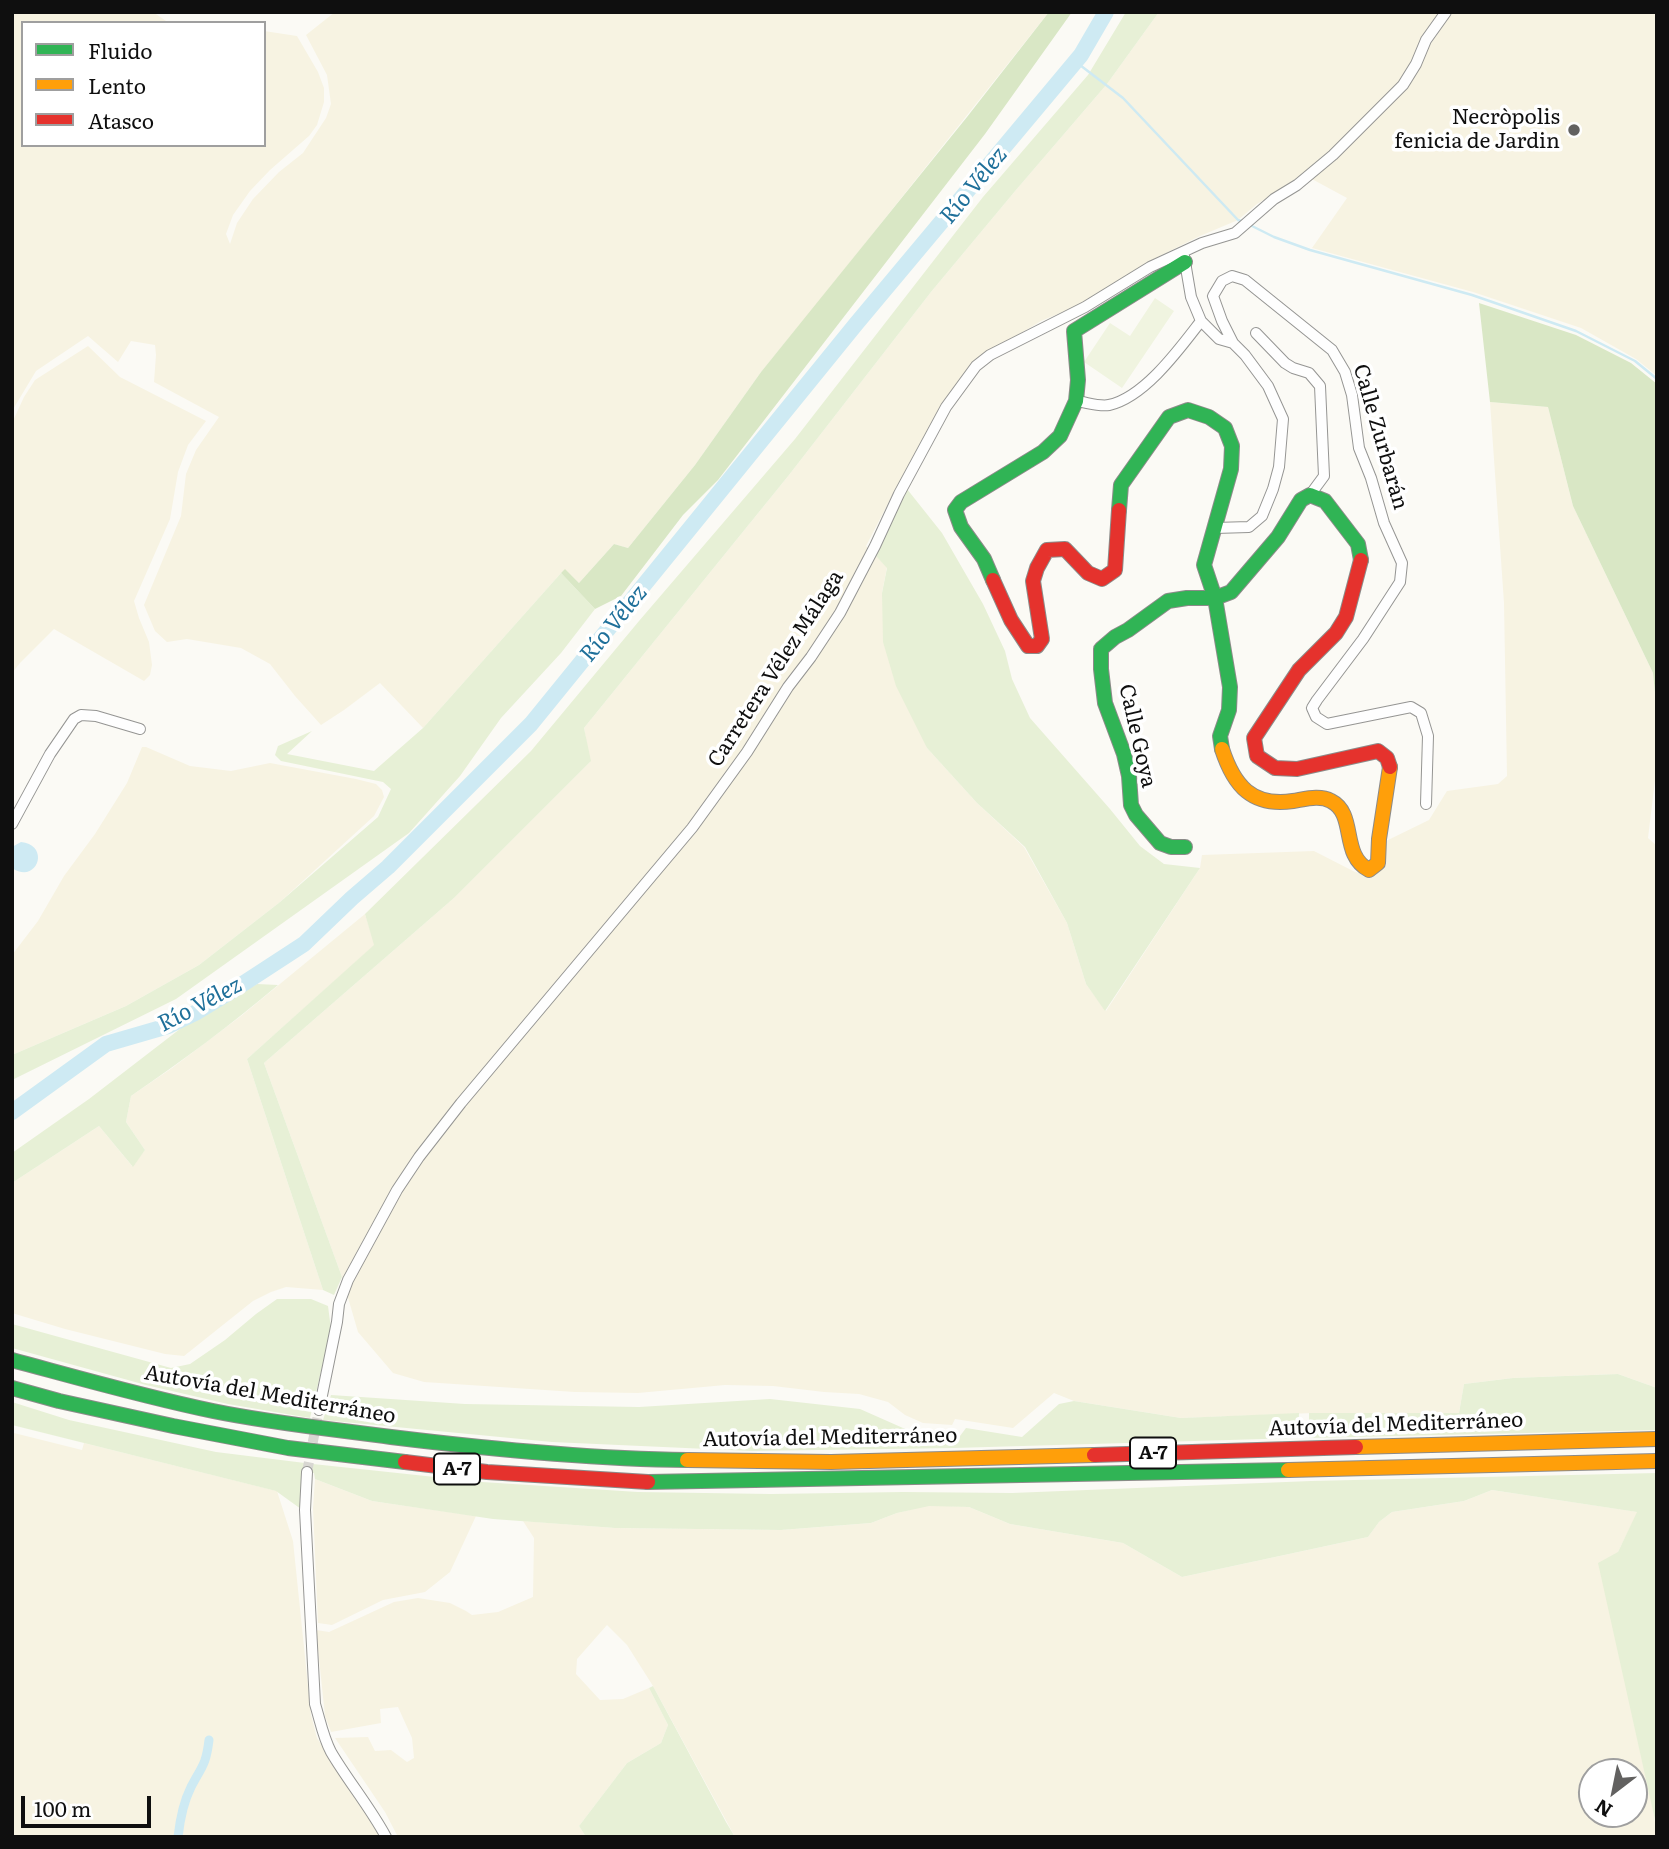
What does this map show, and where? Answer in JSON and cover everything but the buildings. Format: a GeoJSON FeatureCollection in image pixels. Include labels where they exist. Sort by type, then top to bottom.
{"type":"FeatureCollection","features":[{"type":"Feature","properties":{"kind":"main road"},"geometry":{"type":"LineString","coordinates":[[1184,256],[1074,331],[1078,380],[1076,401],[1060,436],[1043,452],[961,502],[955,510],[961,527],[984,559],[1011,620],[1028,646],[1037,646],[1042,639],[1033,581],[1048,550],[1065,549],[1088,573],[1102,579],[1115,570],[1121,485],[1169,417],[1188,410],[1209,417],[1225,428],[1232,446],[1231,469],[1204,565],[1215,598],[1231,700],[1219,738],[1224,758],[1239,786],[1261,800],[1280,802],[1308,798],[1325,799],[1335,804],[1343,814],[1351,846],[1360,864],[1369,870],[1378,863],[1390,768],[1387,758],[1378,751],[1297,769],[1275,768],[1257,756],[1254,738],[1299,670],[1336,633],[1346,617],[1362,563],[1358,544],[1325,500],[1310,495],[1301,500],[1278,537],[1231,592],[1215,598]]}},
{"type":"Feature","properties":{"kind":"main road","name":"Calle Goya"},"geometry":{"type":"LineString","coordinates":[[1185,847],[1171,847],[1160,843],[1131,805],[1124,754],[1105,703],[1101,649],[1168,601],[1215,598]]}},
{"type":"Feature","properties":{"kind":"main road","name":"Autovía del Mediterráneo"},"geometry":{"type":"LineString","coordinates":[[12,1360],[213,1411],[296,1425],[495,1450],[648,1460],[831,1462],[1657,1439]]}},
{"type":"Feature","properties":{"kind":"main road","name":"Autovía del Mediterráneo"},"geometry":{"type":"LineString","coordinates":[[12,1388],[173,1426],[289,1448],[487,1472],[660,1483],[1657,1461]]}},
{"type":"Feature","properties":{"kind":"street","name":"Carretera Vélez Málaga"},"geometry":{"type":"LineString","coordinates":[[319,1410],[339,1304],[348,1280],[397,1189],[461,1103],[720,792],[839,613],[899,494],[946,407],[963,382],[976,366],[990,355],[1085,307],[1150,267],[1184,256],[1235,233],[1274,198],[1297,185],[1333,155],[1403,85],[1416,65],[1426,40],[1446,12]]}},
{"type":"Feature","properties":{"kind":"street"},"geometry":{"type":"LineString","coordinates":[[1076,401],[1108,405],[1133,395],[1179,349],[1201,321],[1191,297],[1184,256]]}},
{"type":"Feature","properties":{"kind":"street","name":"Calle Zurbarán"},"geometry":{"type":"LineString","coordinates":[[1215,527],[1249,527],[1262,516],[1279,467],[1282,446],[1283,419],[1268,386],[1234,343],[1213,296],[1222,281],[1232,276],[1245,280],[1332,350],[1345,372],[1352,395],[1359,448],[1384,523],[1402,563],[1399,582],[1363,639],[1312,708],[1316,718],[1326,724],[1410,707],[1422,713],[1428,736],[1426,804]]}},
{"type":"Feature","properties":{"kind":"street","name":"Calle Zurbarán"},"geometry":{"type":"LineString","coordinates":[[1201,321],[1219,339],[1234,343]]}},
{"type":"Feature","properties":{"kind":"street"},"geometry":{"type":"LineString","coordinates":[[1256,333],[1285,363],[1309,373],[1320,386],[1324,476],[1310,495]]}},
{"type":"Feature","properties":{"kind":"street"},"geometry":{"type":"LineString","coordinates":[[12,824],[50,754],[74,719],[82,715],[96,716],[141,729]]}},
{"type":"Feature","properties":{"kind":"street"},"geometry":{"type":"LineString","coordinates":[[307,1472],[305,1510],[315,1704],[331,1751],[386,1837]]}},
{"type":"Feature","properties":{"kind":"shaded area"},"geometry":{"type":"Polygon","coordinates":[[[12,12],[153,12],[166,21],[21,21],[21,147],[266,147],[266,31],[297,36],[324,88],[324,102],[317,125],[309,136],[250,191],[233,215],[226,234],[230,244],[237,223],[253,199],[279,172],[303,153],[326,118],[331,104],[327,75],[306,35],[335,12],[1049,12],[761,372],[695,465],[628,548],[614,544],[579,583],[565,570],[561,573],[423,728],[380,683],[321,725],[270,664],[241,648],[187,639],[167,642],[155,631],[144,605],[181,516],[186,474],[196,450],[219,417],[154,382],[155,345],[131,341],[118,362],[88,336],[36,371],[12,411],[12,12]]]}},
{"type":"Feature","properties":{"kind":"shaded area"},"geometry":{"type":"Polygon","coordinates":[[[1159,12],[1439,12],[1420,42],[1403,81],[1338,145],[1298,179],[1257,204],[1238,220],[1148,262],[1084,303],[1041,321],[975,361],[921,445],[866,546],[887,567],[882,593],[927,748],[977,803],[1024,847],[1067,923],[1086,984],[1106,1011],[1200,868],[1202,855],[1314,851],[1355,872],[1375,876],[1382,868],[1386,841],[1429,820],[1447,791],[1498,784],[1507,776],[1504,603],[1490,402],[1548,407],[1573,506],[1653,673],[1657,714],[1657,764],[1648,838],[1657,846],[1657,1388],[1618,1374],[1513,1378],[1464,1384],[1459,1413],[1314,1413],[1181,1418],[1074,1401],[1054,1393],[1013,1428],[955,1419],[952,1425],[923,1423],[905,1415],[888,1402],[859,1394],[773,1386],[725,1385],[638,1393],[575,1392],[424,1382],[393,1373],[358,1332],[342,1277],[264,1063],[454,898],[590,762],[584,728],[789,475],[931,292],[1107,84],[1159,12]]]}},
{"type":"Feature","properties":{"kind":"shaded area"},"geometry":{"type":"Polygon","coordinates":[[[1452,12],[1657,12],[1657,376],[1636,359],[1581,328],[1473,292],[1312,248],[1347,198],[1310,178],[1340,153],[1428,48],[1452,12]]]}},
{"type":"Feature","properties":{"kind":"shaded area"},"geometry":{"type":"Polygon","coordinates":[[[88,346],[120,377],[206,421],[188,445],[178,472],[170,519],[134,601],[149,642],[152,665],[150,675],[144,681],[54,629],[12,673],[12,423],[35,380],[88,346]]]}},
{"type":"Feature","properties":{"kind":"shaded area"},"geometry":{"type":"Polygon","coordinates":[[[142,747],[190,766],[231,771],[270,763],[356,779],[376,784],[384,797],[374,816],[280,902],[199,965],[126,1006],[12,1055],[12,955],[38,921],[64,876],[95,834],[127,783],[142,747]]]}},
{"type":"Feature","properties":{"kind":"shaded area"},"geometry":{"type":"Polygon","coordinates":[[[365,914],[375,945],[247,1059],[323,1290],[286,1287],[271,1292],[253,1301],[184,1356],[165,1354],[65,1329],[12,1313],[12,1183],[99,1126],[132,1166],[145,1150],[126,1122],[131,1096],[241,1016],[365,914]]]}},
{"type":"Feature","properties":{"kind":"shaded area"},"geometry":{"type":"Polygon","coordinates":[[[14,1433],[82,1450],[84,1443],[277,1491],[293,1541],[311,1715],[317,1738],[381,1837],[12,1837],[14,1433]]]}},
{"type":"Feature","properties":{"kind":"shaded area"},"geometry":{"type":"Polygon","coordinates":[[[315,1479],[372,1501],[476,1516],[450,1572],[425,1592],[383,1600],[332,1625],[318,1623],[313,1508],[315,1479]]]}},
{"type":"Feature","properties":{"kind":"shaded area"},"geometry":{"type":"Polygon","coordinates":[[[1492,1490],[1638,1512],[1618,1552],[1646,1758],[1578,1758],[1578,1828],[1648,1828],[1648,1771],[1657,1837],[735,1837],[653,1686],[627,1645],[607,1625],[577,1659],[576,1674],[600,1700],[623,1699],[649,1688],[668,1725],[661,1743],[627,1763],[579,1826],[586,1837],[398,1837],[385,1812],[335,1738],[368,1737],[375,1751],[391,1750],[407,1762],[414,1758],[412,1738],[398,1707],[380,1709],[381,1723],[331,1732],[325,1716],[316,1630],[329,1632],[394,1602],[418,1598],[450,1603],[472,1615],[498,1612],[533,1597],[534,1538],[523,1521],[615,1528],[781,1530],[871,1523],[929,1505],[969,1507],[1010,1524],[1123,1543],[1182,1577],[1368,1537],[1379,1522],[1392,1512],[1464,1501],[1492,1490]]]}},
{"type":"Feature","properties":{"kind":"green space"},"geometry":{"type":"Polygon","coordinates":[[[1049,12],[1072,12],[985,134],[718,480],[683,515],[621,596],[595,609],[561,573],[565,569],[579,583],[614,544],[628,548],[695,465],[761,372],[1049,12]]]}},
{"type":"Feature","properties":{"kind":"green space"},"geometry":{"type":"Polygon","coordinates":[[[1126,12],[1159,12],[1107,84],[931,292],[789,475],[584,728],[591,761],[454,898],[264,1063],[342,1277],[334,1295],[323,1290],[247,1059],[374,945],[365,914],[531,751],[795,439],[983,197],[1088,75],[1126,12]]]}},
{"type":"Feature","properties":{"kind":"green space"},"geometry":{"type":"Polygon","coordinates":[[[1155,298],[1174,311],[1122,388],[1084,362],[1110,323],[1130,336],[1155,298]]]}},
{"type":"Feature","properties":{"kind":"green space"},"geometry":{"type":"Polygon","coordinates":[[[1479,303],[1576,335],[1631,363],[1657,384],[1657,714],[1653,673],[1573,506],[1548,407],[1490,402],[1479,303]]]}},
{"type":"Feature","properties":{"kind":"green space"},"geometry":{"type":"Polygon","coordinates":[[[907,489],[942,533],[983,604],[1005,651],[1012,679],[1030,718],[1140,846],[1164,864],[1200,868],[1105,1011],[1086,984],[1067,923],[1025,847],[977,803],[927,748],[896,686],[883,642],[882,593],[887,568],[875,555],[907,489]]]}},
{"type":"Feature","properties":{"kind":"green space"},"geometry":{"type":"Polygon","coordinates":[[[561,573],[595,609],[561,653],[501,718],[460,776],[409,833],[176,999],[12,1080],[12,1055],[126,1006],[199,965],[280,902],[378,817],[391,789],[383,782],[281,761],[275,755],[278,746],[312,731],[287,754],[374,771],[423,728],[561,573]]]}},
{"type":"Feature","properties":{"kind":"green space"},"geometry":{"type":"Polygon","coordinates":[[[257,984],[278,985],[206,1042],[131,1096],[126,1122],[145,1150],[133,1167],[99,1126],[12,1183],[12,1153],[89,1099],[189,1022],[257,984]]]}},
{"type":"Feature","properties":{"kind":"green space"},"geometry":{"type":"Polygon","coordinates":[[[277,1299],[311,1299],[328,1306],[331,1329],[310,1418],[228,1404],[146,1385],[12,1348],[12,1324],[171,1368],[190,1364],[277,1299]]]}},
{"type":"Feature","properties":{"kind":"green space"},"geometry":{"type":"Polygon","coordinates":[[[1618,1374],[1657,1388],[1657,1430],[1309,1438],[1309,1413],[1459,1413],[1464,1384],[1513,1378],[1618,1374]]]}},
{"type":"Feature","properties":{"kind":"green space"},"geometry":{"type":"Polygon","coordinates":[[[331,1395],[465,1404],[639,1407],[770,1399],[860,1409],[912,1432],[960,1436],[966,1428],[1022,1437],[1059,1404],[1074,1401],[1181,1418],[1299,1413],[1298,1438],[752,1451],[552,1442],[323,1420],[331,1395]]]}},
{"type":"Feature","properties":{"kind":"green space"},"geometry":{"type":"Polygon","coordinates":[[[12,1402],[69,1420],[216,1452],[482,1482],[638,1492],[1012,1493],[1311,1481],[1657,1473],[1657,1829],[1648,1788],[1648,1758],[1641,1758],[1598,1563],[1618,1552],[1637,1512],[1492,1490],[1464,1501],[1392,1512],[1379,1522],[1368,1537],[1182,1577],[1123,1543],[1010,1524],[969,1507],[929,1506],[897,1513],[871,1523],[781,1530],[615,1528],[493,1519],[372,1501],[315,1479],[314,1473],[302,1471],[301,1509],[276,1491],[12,1425],[12,1402]]]}},
{"type":"Feature","properties":{"kind":"green space"},"geometry":{"type":"Polygon","coordinates":[[[653,1686],[735,1837],[586,1837],[579,1826],[627,1763],[661,1743],[668,1725],[649,1688],[653,1686]]]}},
{"type":"Feature","properties":{"kind":"water"},"geometry":{"type":"Polygon","coordinates":[[[21,842],[30,845],[38,856],[34,868],[28,872],[12,868],[12,847],[21,842]]]}},
{"type":"Feature","properties":{"kind":"waterway","name":"Río Vélez"},"geometry":{"type":"LineString","coordinates":[[12,1112],[106,1044],[168,1026],[197,1012],[304,944],[388,867],[531,724],[856,324],[1081,55],[1106,12]]}},
{"type":"Feature","properties":{"kind":"waterway"},"geometry":{"type":"LineString","coordinates":[[1076,62],[1123,98],[1238,220],[1244,222]]}},
{"type":"Feature","properties":{"kind":"waterway"},"geometry":{"type":"LineString","coordinates":[[1250,225],[1310,250],[1472,295],[1576,331],[1635,361],[1657,379]]}},
{"type":"Feature","properties":{"kind":"waterway"},"geometry":{"type":"LineString","coordinates":[[178,1837],[184,1805],[205,1760],[209,1740]]}},
{"type":"Feature","properties":{"kind":"tunnel"},"geometry":{"type":"LineString","coordinates":[[307,1472],[319,1410]]}},
{"type":"Feature","properties":{"kind":"traffic: fast"},"geometry":{"type":"LineString","coordinates":[[993,580],[984,559],[961,527],[955,510],[961,502],[1043,452],[1060,436],[1076,401],[1078,380],[1074,331],[1185,262]]}},
{"type":"Feature","properties":{"kind":"traffic: fast"},"geometry":{"type":"LineString","coordinates":[[1119,510],[1121,485],[1169,417],[1188,410],[1209,417],[1225,428],[1232,446],[1231,469],[1204,565],[1215,598],[1230,687],[1229,710],[1220,736],[1222,749]]}},
{"type":"Feature","properties":{"kind":"traffic: fast"},"geometry":{"type":"LineString","coordinates":[[1185,847],[1171,847],[1160,843],[1131,805],[1124,754],[1105,703],[1101,649],[1168,601],[1215,598],[1231,592],[1278,537],[1301,500],[1310,495],[1325,501],[1358,544],[1361,560]]}},
{"type":"Feature","properties":{"kind":"traffic: fast"},"geometry":{"type":"LineString","coordinates":[[12,1360],[162,1400],[279,1422],[502,1449],[613,1458],[687,1460]]}},
{"type":"Feature","properties":{"kind":"traffic: fast"},"geometry":{"type":"LineString","coordinates":[[12,1388],[173,1426],[288,1448],[405,1462]]}},
{"type":"Feature","properties":{"kind":"traffic: fast"},"geometry":{"type":"LineString","coordinates":[[648,1482],[1288,1470]]}},
{"type":"Feature","properties":{"kind":"traffic: slow"},"geometry":{"type":"LineString","coordinates":[[1222,749],[1232,774],[1256,797],[1279,802],[1322,798],[1339,807],[1344,815],[1354,855],[1369,870],[1378,863],[1390,767]]}},
{"type":"Feature","properties":{"kind":"traffic: slow"},"geometry":{"type":"LineString","coordinates":[[1356,1447],[1657,1439]]}},
{"type":"Feature","properties":{"kind":"traffic: slow"},"geometry":{"type":"LineString","coordinates":[[687,1460],[831,1462],[1094,1455]]}},
{"type":"Feature","properties":{"kind":"traffic: slow"},"geometry":{"type":"LineString","coordinates":[[1288,1470],[1657,1461]]}},
{"type":"Feature","properties":{"kind":"traffic: jam"},"geometry":{"type":"LineString","coordinates":[[993,580],[1011,620],[1028,646],[1037,646],[1042,639],[1033,581],[1047,550],[1065,549],[1088,573],[1102,579],[1115,570],[1119,510]]}},
{"type":"Feature","properties":{"kind":"traffic: jam"},"geometry":{"type":"LineString","coordinates":[[1361,560],[1346,617],[1336,633],[1299,670],[1254,738],[1257,756],[1275,768],[1297,769],[1378,751],[1387,758],[1390,767]]}},
{"type":"Feature","properties":{"kind":"traffic: jam"},"geometry":{"type":"LineString","coordinates":[[1094,1455],[1356,1447]]}},
{"type":"Feature","properties":{"kind":"traffic: jam"},"geometry":{"type":"LineString","coordinates":[[405,1462],[487,1472],[648,1482]]}},
{"type":"Feature","properties":{"kind":"place","name":"Necròpolis fenicia de Jardin"},"geometry":{"type":"Point","coordinates":[1574,130]}}]}
